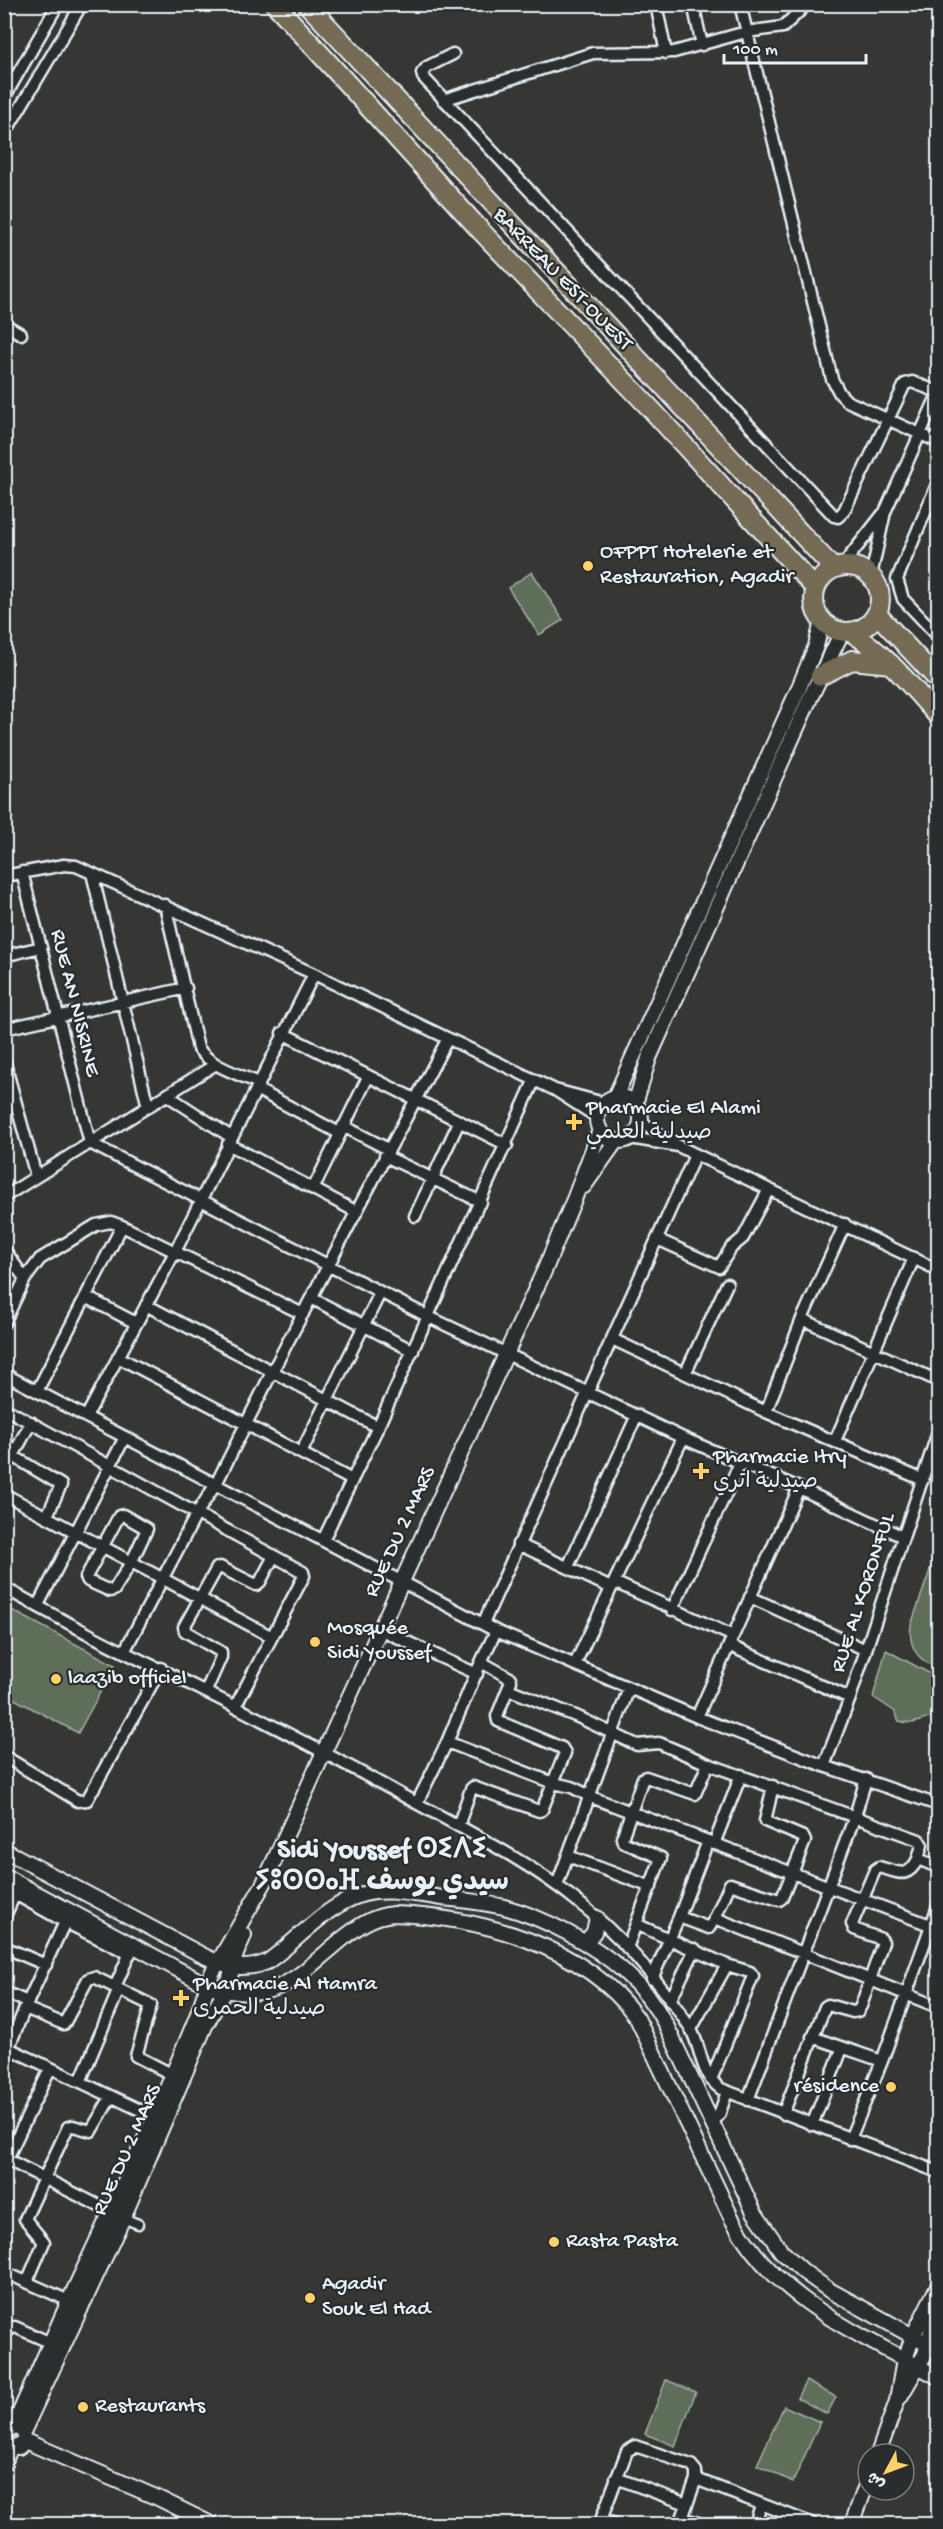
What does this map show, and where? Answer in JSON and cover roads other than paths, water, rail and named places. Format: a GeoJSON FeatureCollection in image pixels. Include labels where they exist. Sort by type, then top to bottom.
{"type":"FeatureCollection","features":[{"type":"Feature","properties":{"kind":"main road","name":"BARREAU EST-OUEST"},"geometry":{"type":"LineString","coordinates":[[275,4],[481,231],[651,409],[815,588]]}},
{"type":"Feature","properties":{"kind":"main road","name":"BARREAU EST-OUEST"},"geometry":{"type":"LineString","coordinates":[[307,4],[838,567]]}},
{"type":"Feature","properties":{"kind":"main road"},"geometry":{"type":"LineString","coordinates":[[847,632],[866,626],[877,614],[880,594],[872,576],[863,570],[838,567],[825,573],[815,588],[814,605],[822,622],[866,642],[891,664],[939,716]]}},
{"type":"Feature","properties":{"kind":"main road"},"geometry":{"type":"LineString","coordinates":[[877,614],[939,680]]}},
{"type":"Feature","properties":{"kind":"main road"},"geometry":{"type":"LineString","coordinates":[[820,676],[852,660],[891,664]]}},
{"type":"Feature","properties":{"kind":"street"},"geometry":{"type":"LineString","coordinates":[[4,98],[58,4]]}},
{"type":"Feature","properties":{"kind":"street"},"geometry":{"type":"LineString","coordinates":[[4,135],[82,4]]}},
{"type":"Feature","properties":{"kind":"street"},"geometry":{"type":"LineString","coordinates":[[656,4],[666,53]]}},
{"type":"Feature","properties":{"kind":"street"},"geometry":{"type":"LineString","coordinates":[[693,4],[702,45]]}},
{"type":"Feature","properties":{"kind":"street"},"geometry":{"type":"LineString","coordinates":[[740,4],[832,379],[847,401],[939,442]]}},
{"type":"Feature","properties":{"kind":"street"},"geometry":{"type":"LineString","coordinates":[[443,100],[593,53],[666,53],[746,32],[783,27],[804,6]]}},
{"type":"Feature","properties":{"kind":"street"},"geometry":{"type":"LineString","coordinates":[[453,54],[427,67],[422,73],[443,100],[834,516],[838,517],[844,511],[907,382],[939,393],[885,512],[872,576]]}},
{"type":"Feature","properties":{"kind":"street"},"geometry":{"type":"LineString","coordinates":[[4,324],[21,334]]}},
{"type":"Feature","properties":{"kind":"street"},"geometry":{"type":"LineString","coordinates":[[939,482],[897,579],[903,598],[939,636]]}},
{"type":"Feature","properties":{"kind":"street"},"geometry":{"type":"LineString","coordinates":[[838,567],[885,512]]}},
{"type":"Feature","properties":{"kind":"street"},"geometry":{"type":"LineString","coordinates":[[599,1124],[802,683],[822,622]]}},
{"type":"Feature","properties":{"kind":"street"},"geometry":{"type":"LineString","coordinates":[[635,1104],[649,1058],[820,676],[847,632]]}},
{"type":"Feature","properties":{"kind":"street"},"geometry":{"type":"LineString","coordinates":[[4,876],[64,865],[92,873],[314,974],[555,1090],[610,1100],[622,1097],[635,1104],[640,1112],[641,1122],[638,1131],[623,1139]]}},
{"type":"Feature","properties":{"kind":"street","name":"RUE AN NISRINE"},"geometry":{"type":"LineString","coordinates":[[22,872],[90,1143]]}},
{"type":"Feature","properties":{"kind":"street"},"geometry":{"type":"LineString","coordinates":[[92,873],[125,1003],[148,1107]]}},
{"type":"Feature","properties":{"kind":"street"},"geometry":{"type":"LineString","coordinates":[[165,905],[186,988],[195,1041],[202,1054],[257,1086],[387,1152],[432,1180],[481,1202]]}},
{"type":"Feature","properties":{"kind":"street"},"geometry":{"type":"LineString","coordinates":[[4,956],[41,947]]}},
{"type":"Feature","properties":{"kind":"street"},"geometry":{"type":"LineString","coordinates":[[86,1417],[175,1252],[282,1033],[314,974]]}},
{"type":"Feature","properties":{"kind":"street"},"geometry":{"type":"LineString","coordinates":[[4,1029],[186,988]]}},
{"type":"Feature","properties":{"kind":"street"},"geometry":{"type":"LineString","coordinates":[[282,1033],[507,1145]]}},
{"type":"Feature","properties":{"kind":"street"},"geometry":{"type":"LineString","coordinates":[[124,1652],[197,1513],[216,1484],[272,1372],[447,1040]]}},
{"type":"Feature","properties":{"kind":"street"},"geometry":{"type":"LineString","coordinates":[[4,1060],[36,1176]]}},
{"type":"Feature","properties":{"kind":"street"},"geometry":{"type":"LineString","coordinates":[[4,1197],[216,1064]]}},
{"type":"Feature","properties":{"kind":"street"},"geometry":{"type":"LineString","coordinates":[[313,1189],[368,1077]]}},
{"type":"Feature","properties":{"kind":"street"},"geometry":{"type":"LineString","coordinates":[[322,1540],[378,1427],[534,1081]]}},
{"type":"Feature","properties":{"kind":"street"},"geometry":{"type":"LineString","coordinates":[[555,1090],[599,1124],[607,1137],[678,1146]]}},
{"type":"Feature","properties":{"kind":"street"},"geometry":{"type":"LineString","coordinates":[[167,1095],[229,1141],[357,1212]]}},
{"type":"Feature","properties":{"kind":"street"},"geometry":{"type":"LineString","coordinates":[[415,1216],[459,1122]]}},
{"type":"Feature","properties":{"kind":"street"},"geometry":{"type":"LineString","coordinates":[[641,1122],[695,1155],[939,1270]]}},
{"type":"Feature","properties":{"kind":"street","name":"RUE DU 2 MARS"},"geometry":{"type":"LineString","coordinates":[[4,2462],[11,2436],[69,2301],[117,2215],[201,2008],[207,1985],[264,1883],[380,1629],[575,1197],[599,1124]]}},
{"type":"Feature","properties":{"kind":"street","name":"RUE DU 2 MARS"},"geometry":{"type":"LineString","coordinates":[[575,1197],[623,1139]]}},
{"type":"Feature","properties":{"kind":"street"},"geometry":{"type":"LineString","coordinates":[[90,1143],[427,1316],[683,1437],[903,1537]]}},
{"type":"Feature","properties":{"kind":"street"},"geometry":{"type":"LineString","coordinates":[[483,1624],[695,1155]]}},
{"type":"Feature","properties":{"kind":"street"},"geometry":{"type":"LineString","coordinates":[[657,1239],[720,1267],[731,1248],[743,1238],[768,1191]]}},
{"type":"Feature","properties":{"kind":"street"},"geometry":{"type":"LineString","coordinates":[[4,1323],[25,1279],[40,1259],[96,1225],[111,1222],[303,1314]]}},
{"type":"Feature","properties":{"kind":"street"},"geometry":{"type":"LineString","coordinates":[[766,1412],[802,1319],[845,1224]]}},
{"type":"Feature","properties":{"kind":"street"},"geometry":{"type":"LineString","coordinates":[[37,1391],[122,1226]]}},
{"type":"Feature","properties":{"kind":"street"},"geometry":{"type":"LineString","coordinates":[[4,1249],[25,1279]]}},
{"type":"Feature","properties":{"kind":"street"},"geometry":{"type":"LineString","coordinates":[[835,1441],[914,1258]]}},
{"type":"Feature","properties":{"kind":"street"},"geometry":{"type":"LineString","coordinates":[[686,1372],[727,1284]]}},
{"type":"Feature","properties":{"kind":"street"},"geometry":{"type":"LineString","coordinates":[[302,1453],[380,1293]]}},
{"type":"Feature","properties":{"kind":"street"},"geometry":{"type":"LineString","coordinates":[[86,1297],[136,1323]]}},
{"type":"Feature","properties":{"kind":"street"},"geometry":{"type":"LineString","coordinates":[[311,1298],[413,1351]]}},
{"type":"Feature","properties":{"kind":"street"},"geometry":{"type":"LineString","coordinates":[[146,1305],[378,1427]]}},
{"type":"Feature","properties":{"kind":"street"},"geometry":{"type":"LineString","coordinates":[[802,1319],[939,1381]]}},
{"type":"Feature","properties":{"kind":"street"},"geometry":{"type":"LineString","coordinates":[[612,1339],[686,1372],[766,1412],[922,1480]]}},
{"type":"Feature","properties":{"kind":"street"},"geometry":{"type":"LineString","coordinates":[[118,1357],[352,1480]]}},
{"type":"Feature","properties":{"kind":"street"},"geometry":{"type":"LineString","coordinates":[[4,1389],[7,1375],[496,1631],[697,1717],[824,1766],[939,1805]]}},
{"type":"Feature","properties":{"kind":"street"},"geometry":{"type":"LineString","coordinates":[[4,1408],[303,1572],[304,1576],[235,1707]]}},
{"type":"Feature","properties":{"kind":"street"},"geometry":{"type":"LineString","coordinates":[[568,1568],[637,1415]]}},
{"type":"Feature","properties":{"kind":"street"},"geometry":{"type":"LineString","coordinates":[[31,1422],[13,1456],[60,1485],[47,1516]]}},
{"type":"Feature","properties":{"kind":"street","name":"RUE AL KORONFUL"},"geometry":{"type":"LineString","coordinates":[[824,1766],[850,1698],[939,1432]]}},
{"type":"Feature","properties":{"kind":"street"},"geometry":{"type":"LineString","coordinates":[[38,1605],[125,1437]]}},
{"type":"Feature","properties":{"kind":"street"},"geometry":{"type":"LineString","coordinates":[[575,1664],[683,1437]]}},
{"type":"Feature","properties":{"kind":"street"},"geometry":{"type":"LineString","coordinates":[[672,1610],[740,1463]]}},
{"type":"Feature","properties":{"kind":"street"},"geometry":{"type":"LineString","coordinates":[[697,1717],[799,1488]]}},
{"type":"Feature","properties":{"kind":"street"},"geometry":{"type":"LineString","coordinates":[[4,1509],[8,1496],[272,1637]]}},
{"type":"Feature","properties":{"kind":"street"},"geometry":{"type":"LineString","coordinates":[[123,1515],[147,1529],[132,1561],[112,1591],[88,1581],[86,1577],[119,1516],[123,1515]]}},
{"type":"Feature","properties":{"kind":"street"},"geometry":{"type":"LineString","coordinates":[[518,1544],[568,1568],[672,1610],[850,1698]]}},
{"type":"Feature","properties":{"kind":"street"},"geometry":{"type":"LineString","coordinates":[[206,1691],[221,1654],[184,1629],[199,1598],[218,1567],[256,1585],[260,1582],[274,1556]]}},
{"type":"Feature","properties":{"kind":"street"},"geometry":{"type":"LineString","coordinates":[[4,1588],[124,1652],[161,1668],[324,1751],[522,1862],[556,1885],[597,1918],[627,1948],[652,1978],[691,2029],[703,2067],[711,2080],[727,2092],[939,2172]]}},
{"type":"Feature","properties":{"kind":"street"},"geometry":{"type":"LineString","coordinates":[[750,1598],[866,1650]]}},
{"type":"Feature","properties":{"kind":"street"},"geometry":{"type":"LineString","coordinates":[[380,1629],[477,1674]]}},
{"type":"Feature","properties":{"kind":"street"},"geometry":{"type":"LineString","coordinates":[[417,1803],[447,1742],[496,1631]]}},
{"type":"Feature","properties":{"kind":"street"},"geometry":{"type":"LineString","coordinates":[[458,1826],[471,1788],[476,1787],[539,1811],[543,1808],[564,1750],[498,1721],[497,1716],[511,1681],[508,1676],[481,1662]]}},
{"type":"Feature","properties":{"kind":"street"},"geometry":{"type":"LineString","coordinates":[[4,1756],[76,1800],[87,1800],[161,1668]]}},
{"type":"Feature","properties":{"kind":"street"},"geometry":{"type":"LineString","coordinates":[[556,1885],[591,1797],[611,1734],[629,1688]]}},
{"type":"Feature","properties":{"kind":"street"},"geometry":{"type":"LineString","coordinates":[[508,1689],[578,1717],[637,1745],[659,1743],[708,1764],[919,1839],[922,1845],[911,1872],[877,1867],[861,1900],[853,1926],[883,1942],[871,1979],[858,2011],[826,2006],[783,2114]]}},
{"type":"Feature","properties":{"kind":"street"},"geometry":{"type":"LineString","coordinates":[[447,1742],[553,1783],[572,1787],[591,1797],[711,1843],[935,1926]]}},
{"type":"Feature","properties":{"kind":"street"},"geometry":{"type":"LineString","coordinates":[[627,1948],[662,1858],[622,1840],[645,1777],[694,1794],[708,1764]]}},
{"type":"Feature","properties":{"kind":"street"},"geometry":{"type":"LineString","coordinates":[[652,1978],[741,1775]]}},
{"type":"Feature","properties":{"kind":"street"},"geometry":{"type":"LineString","coordinates":[[748,2100],[855,1816],[866,1779]]}},
{"type":"Feature","properties":{"kind":"street"},"geometry":{"type":"LineString","coordinates":[[679,1917],[709,1928],[730,1884],[779,1900],[782,1898],[805,1839],[765,1821],[773,1786]]}},
{"type":"Feature","properties":{"kind":"street"},"geometry":{"type":"LineString","coordinates":[[4,1850],[218,1962],[233,1967],[254,1967],[267,1962],[342,1903],[364,1894],[384,1891],[502,1907],[544,1921],[585,1942],[626,1971],[653,2002],[754,2212],[781,2251],[816,2282],[933,2348]]}},
{"type":"Feature","properties":{"kind":"street"},"geometry":{"type":"LineString","coordinates":[[568,1856],[651,1887]]}},
{"type":"Feature","properties":{"kind":"street"},"geometry":{"type":"LineString","coordinates":[[918,1859],[939,1867]]}},
{"type":"Feature","properties":{"kind":"street"},"geometry":{"type":"LineString","coordinates":[[4,1876],[18,1889],[68,1917],[207,1985],[226,1991],[254,1994],[278,1988],[292,1980],[360,1925],[378,1917],[393,1914],[502,1930],[532,1941],[583,1968],[613,1989],[637,2018],[732,2219],[758,2259],[785,2287],[808,2304],[939,2377]]}},
{"type":"Feature","properties":{"kind":"street","name":"RUE DU 2 MARS"},"geometry":{"type":"LineString","coordinates":[[11,2436],[202,2032],[226,1991],[238,1948],[256,1908],[264,1883]]}},
{"type":"Feature","properties":{"kind":"street"},"geometry":{"type":"LineString","coordinates":[[4,1888],[18,1889]]}},
{"type":"Feature","properties":{"kind":"street"},"geometry":{"type":"LineString","coordinates":[[4,1918],[18,1889]]}},
{"type":"Feature","properties":{"kind":"street"},"geometry":{"type":"LineString","coordinates":[[850,2139],[882,2061],[905,1994],[935,1926],[939,1906]]}},
{"type":"Feature","properties":{"kind":"street"},"geometry":{"type":"LineString","coordinates":[[4,2059],[7,2047],[68,1917]]}},
{"type":"Feature","properties":{"kind":"street"},"geometry":{"type":"LineString","coordinates":[[585,1942],[594,1932],[597,1918]]}},
{"type":"Feature","properties":{"kind":"street"},"geometry":{"type":"LineString","coordinates":[[715,1918],[905,1994],[937,2003]]}},
{"type":"Feature","properties":{"kind":"street"},"geometry":{"type":"LineString","coordinates":[[636,1924],[696,1949],[727,1965],[750,1972],[754,1978],[711,2080]]}},
{"type":"Feature","properties":{"kind":"street"},"geometry":{"type":"LineString","coordinates":[[4,1947],[46,1965]]}},
{"type":"Feature","properties":{"kind":"street"},"geometry":{"type":"LineString","coordinates":[[80,2082],[132,1949]]}},
{"type":"Feature","properties":{"kind":"street"},"geometry":{"type":"LineString","coordinates":[[670,2001],[696,1949]]}},
{"type":"Feature","properties":{"kind":"street"},"geometry":{"type":"LineString","coordinates":[[691,2029],[727,1965]]}},
{"type":"Feature","properties":{"kind":"street"},"geometry":{"type":"LineString","coordinates":[[4,1992],[62,2025],[67,2021],[89,1977],[94,1977],[117,1988],[151,2006],[136,2056],[172,2075]]}},
{"type":"Feature","properties":{"kind":"street"},"geometry":{"type":"LineString","coordinates":[[812,2037],[882,2061]]}},
{"type":"Feature","properties":{"kind":"street"},"geometry":{"type":"LineString","coordinates":[[7,2047],[155,2117]]}},
{"type":"Feature","properties":{"kind":"street"},"geometry":{"type":"LineString","coordinates":[[812,2125],[842,2049]]}},
{"type":"Feature","properties":{"kind":"street"},"geometry":{"type":"LineString","coordinates":[[50,2069],[5,2161],[138,2224]]}},
{"type":"Feature","properties":{"kind":"street"},"geometry":{"type":"LineString","coordinates":[[712,2123],[719,2115],[727,2092]]}},
{"type":"Feature","properties":{"kind":"street"},"geometry":{"type":"LineString","coordinates":[[27,2282],[44,2242],[25,2219],[43,2178],[68,2127],[73,2126],[91,2131],[111,2097]]}},
{"type":"Feature","properties":{"kind":"street"},"geometry":{"type":"LineString","coordinates":[[4,2272],[69,2301]]}},
{"type":"Feature","properties":{"kind":"street"},"geometry":{"type":"LineString","coordinates":[[882,2442],[897,2401],[905,2358],[921,2317],[939,2286]]}},
{"type":"Feature","properties":{"kind":"street"},"geometry":{"type":"LineString","coordinates":[[897,2401],[933,2348],[939,2306]]}},
{"type":"Feature","properties":{"kind":"street"},"geometry":{"type":"LineString","coordinates":[[885,2321],[904,2322],[921,2317]]}},
{"type":"Feature","properties":{"kind":"street"},"geometry":{"type":"LineString","coordinates":[[4,2337],[10,2328],[15,2327],[51,2343]]}},
{"type":"Feature","properties":{"kind":"street"},"geometry":{"type":"LineString","coordinates":[[11,2436],[158,2498],[211,2524]]}},
{"type":"Feature","properties":{"kind":"street"},"geometry":{"type":"LineString","coordinates":[[615,2524],[600,2522],[627,2451],[635,2446],[691,2466],[696,2471],[696,2479],[681,2521],[701,2524]]}},
{"type":"Feature","properties":{"kind":"street"},"geometry":{"type":"LineString","coordinates":[[616,2478],[687,2504]]}},
{"type":"Feature","properties":{"kind":"street"},"geometry":{"type":"LineString","coordinates":[[696,2479],[813,2524]]}},
{"type":"Feature","properties":{"kind":"street"},"geometry":{"type":"LineString","coordinates":[[852,2524],[860,2502]]}},
{"type":"Feature","properties":{"kind":"street"},"geometry":{"type":"LineString","coordinates":[[755,2524],[761,2505]]}},
{"type":"Feature","properties":{"kind":"place","name":"OFPPT Hotelerie et Restauration, Agadir"},"geometry":{"type":"Point","coordinates":[588,566]}},
{"type":"Feature","properties":{"kind":"place","name":"Pharmacie El Alami صيدلية العلمي"},"geometry":{"type":"Point","coordinates":[574,1122]}},
{"type":"Feature","properties":{"kind":"place","name":"Pharmacie Itry صيدلية اتري"},"geometry":{"type":"Point","coordinates":[701,1471]}},
{"type":"Feature","properties":{"kind":"place","name":"Mosquée Sidi Youssef"},"geometry":{"type":"Point","coordinates":[315,1642]}},
{"type":"Feature","properties":{"kind":"place","name":"laazib officiel"},"geometry":{"type":"Point","coordinates":[56,1679]}},
{"type":"Feature","properties":{"kind":"place","name":"Pharmacie Al Hamra صيدلية الحمرى"},"geometry":{"type":"Point","coordinates":[181,1998]}},
{"type":"Feature","properties":{"kind":"place","name":"résidence"},"geometry":{"type":"Point","coordinates":[891,2087]}},
{"type":"Feature","properties":{"kind":"place","name":"Rasta Pasta"},"geometry":{"type":"Point","coordinates":[554,2242]}},
{"type":"Feature","properties":{"kind":"place","name":"Agadir Souk El Had"},"geometry":{"type":"Point","coordinates":[310,2298]}},
{"type":"Feature","properties":{"kind":"place","name":"Restaurants"},"geometry":{"type":"Point","coordinates":[83,2407]}},
{"type":"Feature","properties":{"kind":"district","name":"Sidi Youssef ⵙⵉⴷⵉ ⵢⵓⵙⵙⴰⴼ سيدي يوسف"},"geometry":{"type":"Point","coordinates":[382,1867]}}]}
